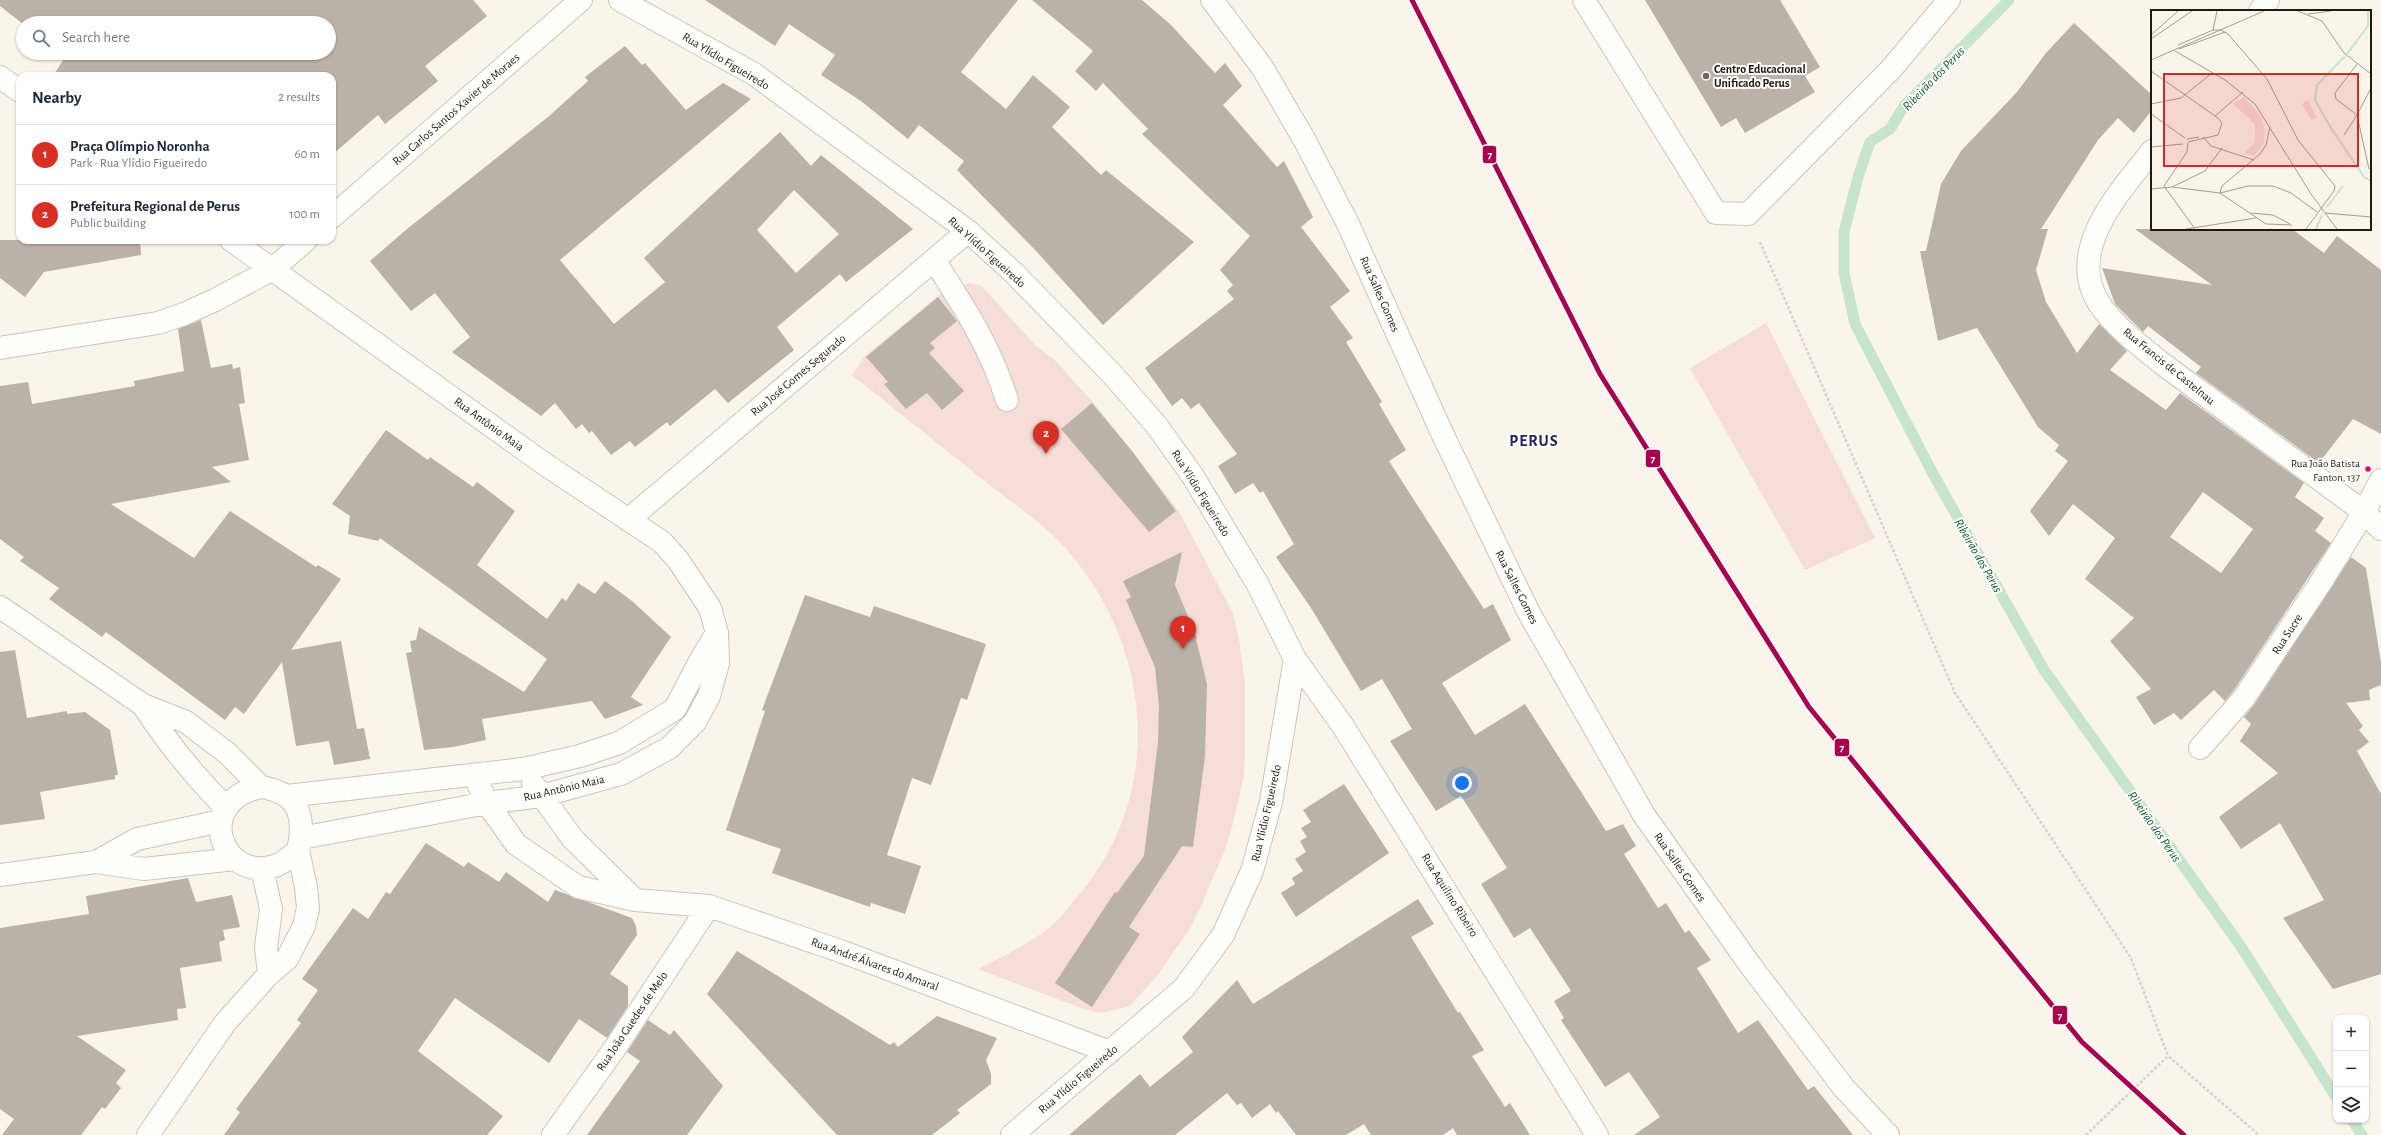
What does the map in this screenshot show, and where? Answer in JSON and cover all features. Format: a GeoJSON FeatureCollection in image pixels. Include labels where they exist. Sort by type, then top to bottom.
{"type":"FeatureCollection","features":[{"type":"Feature","properties":{"kind":"street","name":"Rua Carlos Santos Xavier de Moraes"},"geometry":{"type":"LineString","coordinates":[[336,214],[581,0]]}},
{"type":"Feature","properties":{"kind":"street","name":"Rua Ylídio Figueiredo"},"geometry":{"type":"LineString","coordinates":[[620,0],[754,74],[968,231],[1014,273],[1112,374],[1157,426],[1192,475],[1241,556],[1295,659],[1271,802],[1252,871],[1223,935],[1184,988],[1012,1135]]}},
{"type":"Feature","properties":{"kind":"street","name":"Rua Salles Gomes"},"geometry":{"type":"LineString","coordinates":[[1212,0],[1262,67],[1304,139],[1348,224],[1442,433],[1529,612],[1644,815],[1750,966],[1844,1088],[1888,1135]]}},
{"type":"Feature","properties":{"kind":"street"},"geometry":{"type":"LineString","coordinates":[[1584,0],[1716,212],[1748,214],[1892,68],[1949,0]]}},
{"type":"Feature","properties":{"kind":"street"},"geometry":{"type":"LineString","coordinates":[[2261,10],[2268,0]]}},
{"type":"Feature","properties":{"kind":"street"},"geometry":{"type":"LineString","coordinates":[[0,77],[16,88]]}},
{"type":"Feature","properties":{"kind":"street","name":"Rua Francis de Castelnau"},"geometry":{"type":"LineString","coordinates":[[2151,152],[2111,202],[2093,236],[2089,269],[2090,282],[2095,297],[2106,314],[2134,341],[2364,512],[2381,529]]}},
{"type":"Feature","properties":{"kind":"street","name":"Rua José Gomes Segurado"},"geometry":{"type":"LineString","coordinates":[[628,520],[968,231]]}},
{"type":"Feature","properties":{"kind":"street","name":"Rua Antônio Maia"},"geometry":{"type":"LineString","coordinates":[[237,244],[546,465],[662,542],[678,560],[710,608],[717,633],[718,663],[709,696],[694,722],[669,748],[621,774],[541,796],[487,803],[299,844]]}},
{"type":"Feature","properties":{"kind":"street"},"geometry":{"type":"LineString","coordinates":[[0,348],[158,323],[215,300],[272,269],[301,244]]}},
{"type":"Feature","properties":{"kind":"street"},"geometry":{"type":"LineString","coordinates":[[934,260],[984,341],[1000,378],[1006,400]]}},
{"type":"Feature","properties":{"kind":"street","name":"Rua Sucre"},"geometry":{"type":"LineString","coordinates":[[2200,748],[2244,698],[2323,579],[2364,512],[2381,480]]}},
{"type":"Feature","properties":{"kind":"street"},"geometry":{"type":"LineString","coordinates":[[0,608],[143,705],[186,722],[227,753],[261,787]]}},
{"type":"Feature","properties":{"kind":"street"},"geometry":{"type":"LineString","coordinates":[[287,796],[523,769],[580,756],[619,743],[675,708],[701,659],[717,633]]}},
{"type":"Feature","properties":{"kind":"street","name":"Rua Aquilino Ribeiro"},"geometry":{"type":"LineString","coordinates":[[1295,659],[1347,732],[1598,1135]]}},
{"type":"Feature","properties":{"kind":"street"},"geometry":{"type":"LineString","coordinates":[[143,705],[161,735],[223,814]]}},
{"type":"Feature","properties":{"kind":"street"},"geometry":{"type":"LineString","coordinates":[[523,769],[573,839],[635,900]]}},
{"type":"Feature","properties":{"kind":"street","name":"Rua André Álvares do Amaral"},"geometry":{"type":"LineString","coordinates":[[474,775],[487,803],[516,844],[578,887],[635,900],[709,906],[843,952],[1110,1052]]}},
{"type":"Feature","properties":{"kind":"street"},"geometry":{"type":"LineString","coordinates":[[148,1135],[225,1023],[269,974],[287,959],[304,926],[307,901],[299,844],[302,820],[297,807],[287,796],[275,789],[261,787],[247,790],[235,797],[223,814],[221,835],[226,849],[235,859],[248,866],[262,868],[276,866],[299,844]]}},
{"type":"Feature","properties":{"kind":"street"},"geometry":{"type":"LineString","coordinates":[[96,862],[137,839],[223,814]]}},
{"type":"Feature","properties":{"kind":"street"},"geometry":{"type":"LineString","coordinates":[[0,875],[96,862],[144,870],[235,859]]}},
{"type":"Feature","properties":{"kind":"street"},"geometry":{"type":"LineString","coordinates":[[262,868],[271,909],[266,947],[269,974]]}},
{"type":"Feature","properties":{"kind":"street","name":"Rua João Guedes de Melo"},"geometry":{"type":"LineString","coordinates":[[553,1135],[615,1048],[709,906]]}},
{"type":"Feature","properties":{"kind":"path"},"geometry":{"type":"LineString","coordinates":[[1748,214],[1955,693],[2131,958],[2168,1056],[2259,1135]]}},
{"type":"Feature","properties":{"kind":"path"},"geometry":{"type":"LineString","coordinates":[[2086,1135],[2168,1056]]}},
{"type":"Feature","properties":{"kind":"shaded area"},"geometry":{"type":"Polygon","coordinates":[[[970,283],[982,286],[1036,346],[1055,360],[1097,407],[1178,510],[1233,613],[1239,639],[1245,685],[1244,776],[1232,827],[1224,852],[1191,927],[1156,977],[1130,1006],[1101,1013],[1081,1008],[978,969],[1032,940],[1058,920],[1083,890],[1109,850],[1127,808],[1136,763],[1137,718],[1131,674],[1117,630],[1096,589],[1068,551],[1052,534],[852,375],[865,356],[939,295],[953,288],[970,283]]]}},
{"type":"Feature","properties":{"kind":"shaded area"},"geometry":{"type":"Polygon","coordinates":[[[1766,323],[1875,538],[1805,570],[1690,368],[1766,323]]]}},
{"type":"Feature","properties":{"kind":"building"},"geometry":{"type":"Polygon","coordinates":[[[0,0],[473,0],[487,16],[425,66],[438,81],[385,124],[378,115],[336,152],[336,72],[56,72],[63,60],[336,60],[336,16],[16,16],[16,19],[0,6],[0,0]]]}},
{"type":"Feature","properties":{"kind":"building"},"geometry":{"type":"Polygon","coordinates":[[[705,0],[1018,0],[961,72],[1006,109],[1033,75],[1070,107],[1052,127],[1101,175],[1106,170],[1194,242],[1103,325],[1037,252],[957,170],[964,161],[919,125],[908,139],[861,101],[821,75],[835,55],[789,24],[775,46],[705,0]]]}},
{"type":"Feature","properties":{"kind":"building"},"geometry":{"type":"Polygon","coordinates":[[[1032,0],[1142,0],[1170,24],[1215,73],[1225,63],[1242,86],[1223,105],[1277,167],[1284,161],[1313,217],[1301,227],[1350,291],[1330,307],[1353,338],[1346,342],[1382,402],[1379,404],[1406,450],[1389,461],[1484,609],[1493,604],[1511,640],[1442,683],[1475,735],[1525,704],[1606,831],[1623,824],[1636,846],[1624,854],[1658,908],[1666,903],[1685,933],[1689,930],[1711,960],[1697,968],[1738,1033],[1758,1020],[1808,1090],[1814,1086],[1853,1135],[1634,1135],[1660,1117],[1629,1072],[1605,1087],[1561,1020],[1564,1018],[1554,1001],[1571,991],[1530,928],[1514,938],[1481,884],[1507,868],[1461,796],[1436,811],[1390,741],[1412,729],[1382,679],[1361,691],[1311,608],[1276,557],[1294,544],[1263,491],[1260,493],[1253,483],[1235,494],[1218,466],[1237,454],[1199,403],[1191,409],[1182,398],[1172,406],[1145,368],[1234,299],[1227,291],[1233,285],[1220,270],[1250,236],[1142,134],[1148,129],[1103,83],[1096,91],[1075,71],[1093,51],[1032,0]]]}},
{"type":"Feature","properties":{"kind":"building"},"geometry":{"type":"Polygon","coordinates":[[[1645,0],[1780,0],[1820,67],[1805,76],[1815,92],[1745,133],[1736,118],[1721,127],[1645,0]]]}},
{"type":"Feature","properties":{"kind":"building"},"geometry":{"type":"Polygon","coordinates":[[[2074,23],[2151,94],[2151,111],[2134,133],[2118,118],[2098,140],[2041,229],[2048,229],[2036,270],[2046,302],[2077,353],[2099,324],[2127,351],[2110,370],[2166,410],[2180,393],[2304,483],[2295,497],[2324,518],[2315,531],[2331,543],[2234,690],[2225,701],[2214,690],[2181,720],[2174,713],[2154,725],[2136,697],[2151,689],[2110,641],[2134,618],[2085,579],[2115,538],[2073,504],[2049,536],[2030,511],[2068,461],[2055,451],[2059,445],[2038,427],[1977,328],[1938,341],[1920,251],[1926,251],[1941,184],[1961,151],[2017,92],[2046,53],[2074,23]],[[2203,492],[2170,537],[2221,573],[2253,529],[2203,492]]]}},
{"type":"Feature","properties":{"kind":"building"},"geometry":{"type":"Polygon","coordinates":[[[625,46],[642,65],[645,63],[686,110],[723,83],[751,99],[560,260],[614,324],[665,282],[644,258],[780,132],[811,166],[821,155],[913,229],[846,282],[840,274],[777,327],[794,350],[728,403],[715,389],[670,426],[667,422],[635,447],[630,441],[611,455],[592,431],[589,433],[582,424],[576,429],[555,403],[541,416],[452,352],[470,337],[435,293],[411,311],[370,261],[407,229],[548,117],[588,81],[585,77],[625,46]],[[794,190],[757,230],[796,273],[839,234],[794,190]]]}},
{"type":"Feature","properties":{"kind":"building"},"geometry":{"type":"Polygon","coordinates":[[[2135,229],[2293,230],[2324,253],[2337,236],[2381,270],[2381,434],[2353,419],[2319,463],[2196,373],[2201,367],[2148,326],[2143,332],[2115,304],[2102,268],[2212,285],[2135,229]]]}},
{"type":"Feature","properties":{"kind":"building"},"geometry":{"type":"Polygon","coordinates":[[[0,240],[16,240],[16,244],[140,244],[141,255],[44,272],[25,297],[0,278],[0,240]]]}},
{"type":"Feature","properties":{"kind":"building"},"geometry":{"type":"Polygon","coordinates":[[[938,297],[957,321],[930,343],[935,348],[929,353],[964,391],[942,410],[927,393],[906,409],[884,384],[888,382],[866,357],[938,297]]]}},
{"type":"Feature","properties":{"kind":"building"},"geometry":{"type":"Polygon","coordinates":[[[201,320],[211,368],[232,364],[233,369],[240,367],[245,403],[239,404],[249,460],[212,467],[231,482],[111,504],[194,558],[230,511],[316,567],[318,565],[341,579],[291,650],[341,641],[357,729],[364,728],[370,759],[334,765],[329,741],[296,746],[282,662],[244,714],[235,707],[225,720],[106,632],[102,637],[49,599],[59,588],[20,561],[24,557],[0,539],[0,386],[28,382],[32,404],[135,386],[134,381],[184,371],[178,329],[201,320]]]}},
{"type":"Feature","properties":{"kind":"building"},"geometry":{"type":"Polygon","coordinates":[[[1092,403],[1132,451],[1176,511],[1149,532],[1061,429],[1092,403]]]}},
{"type":"Feature","properties":{"kind":"building"},"geometry":{"type":"Polygon","coordinates":[[[386,430],[428,460],[430,457],[473,487],[477,482],[515,511],[477,565],[547,619],[562,598],[566,601],[578,583],[595,594],[605,581],[632,601],[671,637],[631,697],[643,705],[605,719],[592,701],[482,719],[486,740],[453,747],[424,750],[406,653],[412,652],[410,641],[416,640],[419,627],[524,692],[547,659],[380,538],[378,541],[348,534],[350,516],[332,504],[386,430]]]}},
{"type":"Feature","properties":{"kind":"building"},"geometry":{"type":"Polygon","coordinates":[[[1182,552],[1175,585],[1197,638],[1207,684],[1205,756],[1193,847],[1182,846],[1129,927],[1140,934],[1092,1007],[1055,983],[1115,892],[1117,893],[1144,856],[1158,742],[1159,706],[1155,667],[1126,600],[1131,597],[1123,581],[1182,552]]]}},
{"type":"Feature","properties":{"kind":"building"},"geometry":{"type":"Polygon","coordinates":[[[2351,557],[2366,568],[2381,663],[2381,685],[2369,690],[2370,700],[2346,703],[2363,726],[2359,730],[2369,742],[2357,751],[2381,794],[2381,974],[2333,989],[2283,918],[2324,900],[2280,823],[2241,849],[2219,817],[2278,773],[2240,741],[2251,724],[2244,717],[2254,705],[2351,557]]]}},
{"type":"Feature","properties":{"kind":"building"},"geometry":{"type":"Polygon","coordinates":[[[805,595],[870,617],[874,606],[986,644],[967,700],[961,698],[931,785],[912,778],[887,855],[921,866],[905,914],[871,903],[870,907],[772,873],[781,849],[726,830],[765,711],[762,710],[805,595]]]}},
{"type":"Feature","properties":{"kind":"building"},"geometry":{"type":"Polygon","coordinates":[[[15,650],[27,718],[67,711],[67,714],[85,712],[110,730],[118,775],[115,775],[115,779],[40,792],[45,819],[0,825],[0,652],[15,650]]]}},
{"type":"Feature","properties":{"kind":"building"},"geometry":{"type":"Polygon","coordinates":[[[1344,784],[1389,853],[1296,917],[1281,893],[1295,884],[1292,878],[1303,871],[1295,859],[1306,852],[1300,841],[1307,837],[1301,828],[1311,822],[1303,810],[1344,784]]]}},
{"type":"Feature","properties":{"kind":"building"},"geometry":{"type":"Polygon","coordinates":[[[426,843],[464,867],[468,862],[499,882],[506,872],[548,902],[555,890],[632,918],[636,926],[637,935],[610,974],[628,986],[628,1006],[607,1038],[579,1019],[549,1063],[455,998],[418,1051],[503,1116],[487,1135],[224,1135],[240,1112],[236,1109],[301,1023],[297,1020],[318,990],[302,979],[353,908],[368,919],[386,892],[390,894],[426,843]]]}},
{"type":"Feature","properties":{"kind":"building"},"geometry":{"type":"Polygon","coordinates":[[[188,878],[196,902],[232,895],[240,927],[223,930],[225,940],[219,942],[222,961],[180,968],[186,1008],[177,1009],[178,1020],[77,1036],[126,1070],[116,1083],[121,1088],[105,1109],[102,1107],[81,1135],[2,1135],[14,1119],[0,1109],[0,928],[89,914],[86,896],[188,878]]]}},
{"type":"Feature","properties":{"kind":"building"},"geometry":{"type":"Polygon","coordinates":[[[1418,899],[1434,924],[1411,937],[1458,1013],[1460,1012],[1484,1050],[1472,1056],[1505,1107],[1510,1103],[1530,1135],[1457,1135],[1453,1128],[1443,1135],[1371,1135],[1364,1124],[1346,1135],[1296,1135],[1278,1111],[1276,1113],[1270,1104],[1252,1118],[1241,1103],[1237,1105],[1227,1093],[1175,1135],[1069,1135],[1140,1074],[1150,1087],[1193,1052],[1182,1037],[1237,980],[1253,1004],[1418,899]]]}},
{"type":"Feature","properties":{"kind":"building"},"geometry":{"type":"Polygon","coordinates":[[[737,951],[890,1045],[894,1042],[898,1047],[937,1016],[997,1038],[986,1060],[991,1074],[991,1084],[957,1110],[960,1113],[932,1135],[837,1135],[707,994],[737,951]]]}},
{"type":"Feature","properties":{"kind":"building"},"geometry":{"type":"Polygon","coordinates":[[[648,1020],[670,1035],[674,1030],[723,1086],[687,1135],[587,1135],[640,1061],[627,1052],[648,1020]]]}},
{"type":"Feature","properties":{"kind":"waterway","name":"Ribeirão dos Perus"},"geometry":{"type":"LineString","coordinates":[[2009,0],[1905,105],[1890,129],[1870,142],[1858,177],[1844,232],[1844,273],[1855,324],[1932,472],[2044,670],[2242,948],[2333,1092]]}},
{"type":"Feature","properties":{"kind":"waterway","name":"Ribeirão dos Perus"},"geometry":{"type":"LineString","coordinates":[[2354,1123],[2362,1135]]}},
{"type":"Feature","properties":{"kind":"transit line","name":"7"},"geometry":{"type":"LineString","coordinates":[[1412,0],[1600,374],[1809,707],[2082,1042],[2184,1135]]}},
{"type":"Feature","properties":{"kind":"place","name":"Centro Educacional Unificado Perus"},"geometry":{"type":"Point","coordinates":[1706,76]}},
{"type":"Feature","properties":{"kind":"place","name":"Prefeitura Regional de Perus"},"geometry":{"type":"Point","coordinates":[1046,454]}},
{"type":"Feature","properties":{"kind":"place","name":"Rua João Batista Fanton, 137"},"geometry":{"type":"Point","coordinates":[2368,469]}},
{"type":"Feature","properties":{"kind":"place","name":"Praça Olímpio Noronha"},"geometry":{"type":"Point","coordinates":[1183,649]}},
{"type":"Feature","properties":{"kind":"district","name":"PERUS"},"geometry":{"type":"Point","coordinates":[1534,440]}}]}
